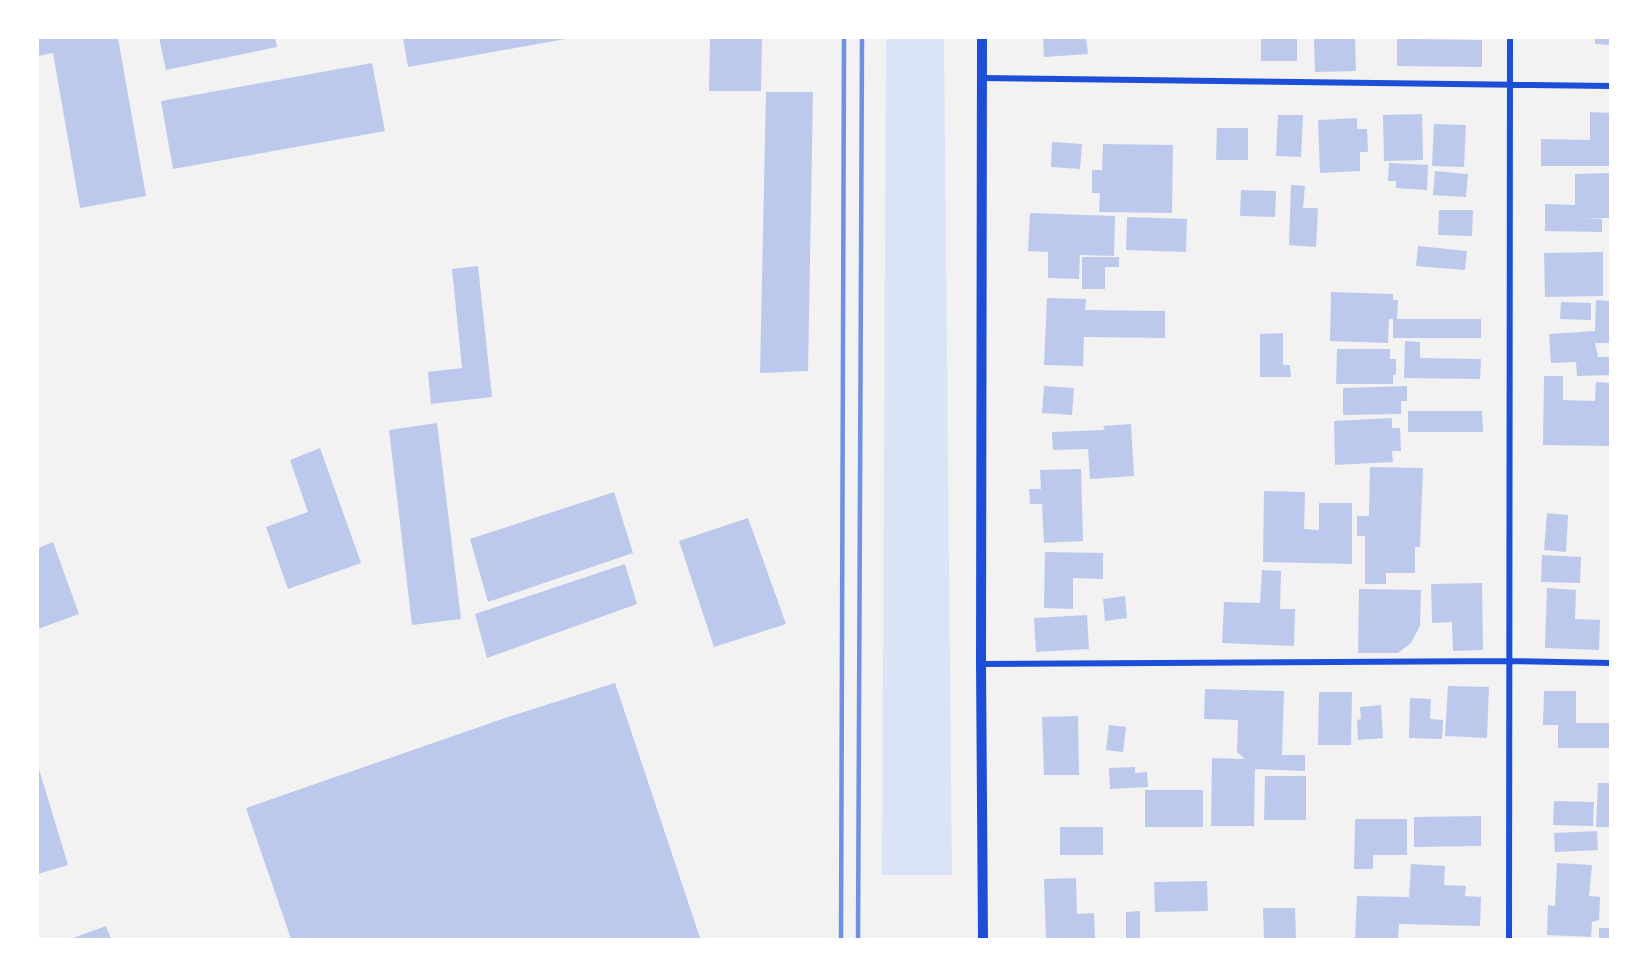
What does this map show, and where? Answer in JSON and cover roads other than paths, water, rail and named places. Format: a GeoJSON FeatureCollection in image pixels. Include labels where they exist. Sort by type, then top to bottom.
{"type":"FeatureCollection","features":[{"type":"Feature","properties":{"kind":"street"},"geometry":{"type":"LineString","coordinates":[[982,38],[983,939]]}},
{"type":"Feature","properties":{"kind":"street"},"geometry":{"type":"LineString","coordinates":[[1509,939],[1510,38]]}},
{"type":"Feature","properties":{"kind":"street"},"geometry":{"type":"LineString","coordinates":[[982,78],[1611,86]]}},
{"type":"Feature","properties":{"kind":"street"},"geometry":{"type":"LineString","coordinates":[[981,664],[1509,661],[1611,663]]}},
{"type":"Feature","properties":{"kind":"railway"},"geometry":{"type":"LineString","coordinates":[[841,940],[844,38]]}},
{"type":"Feature","properties":{"kind":"railway"},"geometry":{"type":"LineString","coordinates":[[858,940],[862,38]]}}]}
